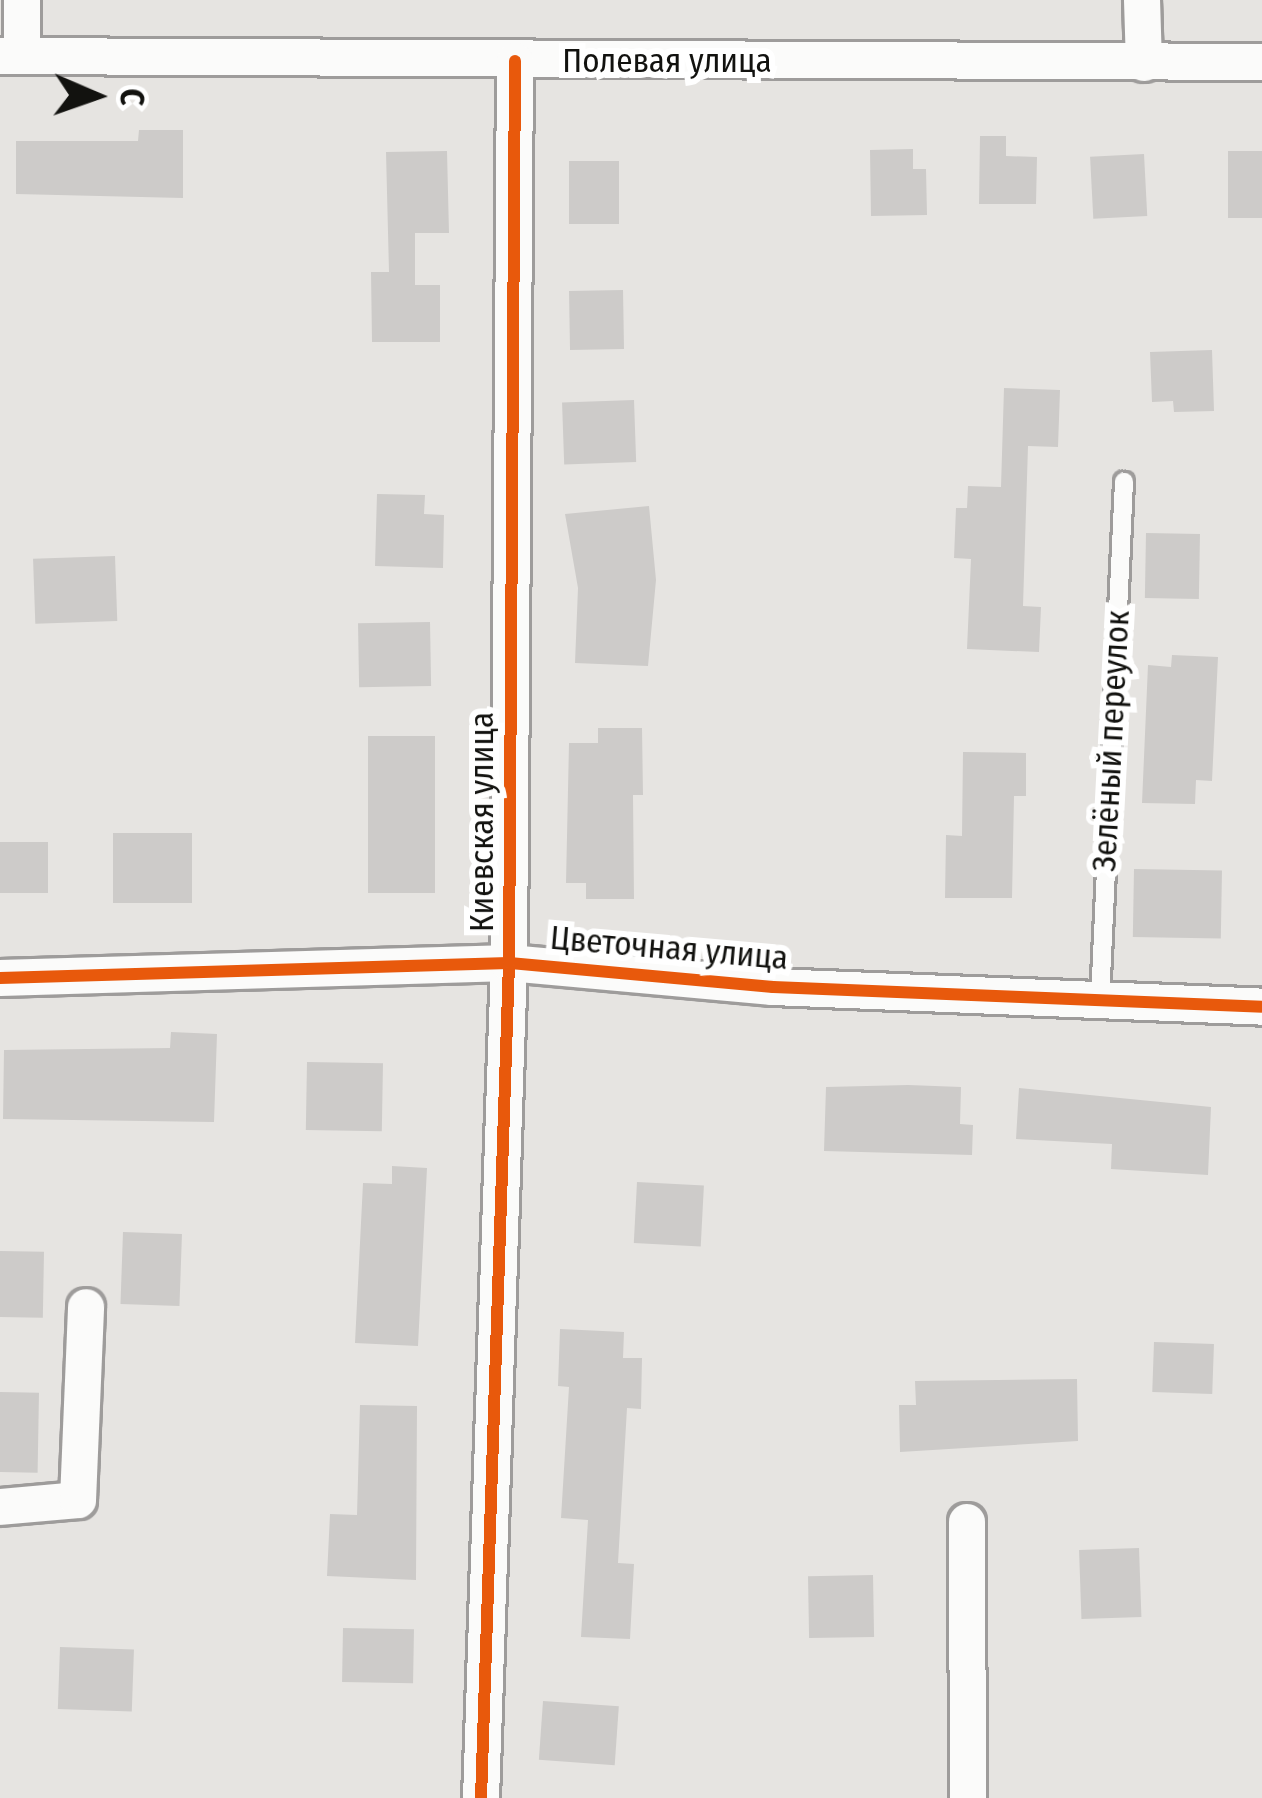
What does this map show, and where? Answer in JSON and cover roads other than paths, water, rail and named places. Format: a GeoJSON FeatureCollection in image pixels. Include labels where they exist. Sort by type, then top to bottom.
{"type":"FeatureCollection","features":[{"type":"Feature","properties":{"kind":"street"},"geometry":{"type":"LineString","coordinates":[[11,56],[22,0]]}},
{"type":"Feature","properties":{"kind":"street"},"geometry":{"type":"LineString","coordinates":[[1142,0],[1144,63]]}},
{"type":"Feature","properties":{"kind":"street","name":"Полевая улица"},"geometry":{"type":"LineString","coordinates":[[11,56],[1262,62]]}},
{"type":"Feature","properties":{"kind":"street","name":"Киевская улица"},"geometry":{"type":"LineString","coordinates":[[482,1798],[509,963],[515,61]]}},
{"type":"Feature","properties":{"kind":"street","name":"Цветочная улица"},"geometry":{"type":"LineString","coordinates":[[0,978],[509,963],[773,987],[1262,1007]]}},
{"type":"Feature","properties":{"kind":"street"},"geometry":{"type":"LineString","coordinates":[[0,1507],[78,1499],[86,1307]]}},
{"type":"Feature","properties":{"kind":"street"},"geometry":{"type":"LineString","coordinates":[[967,1522],[968,1798]]}},
{"type":"Feature","properties":{"kind":"lane","name":"Зелёный переулок"},"geometry":{"type":"LineString","coordinates":[[1100,1000],[1124,482]]}}]}
